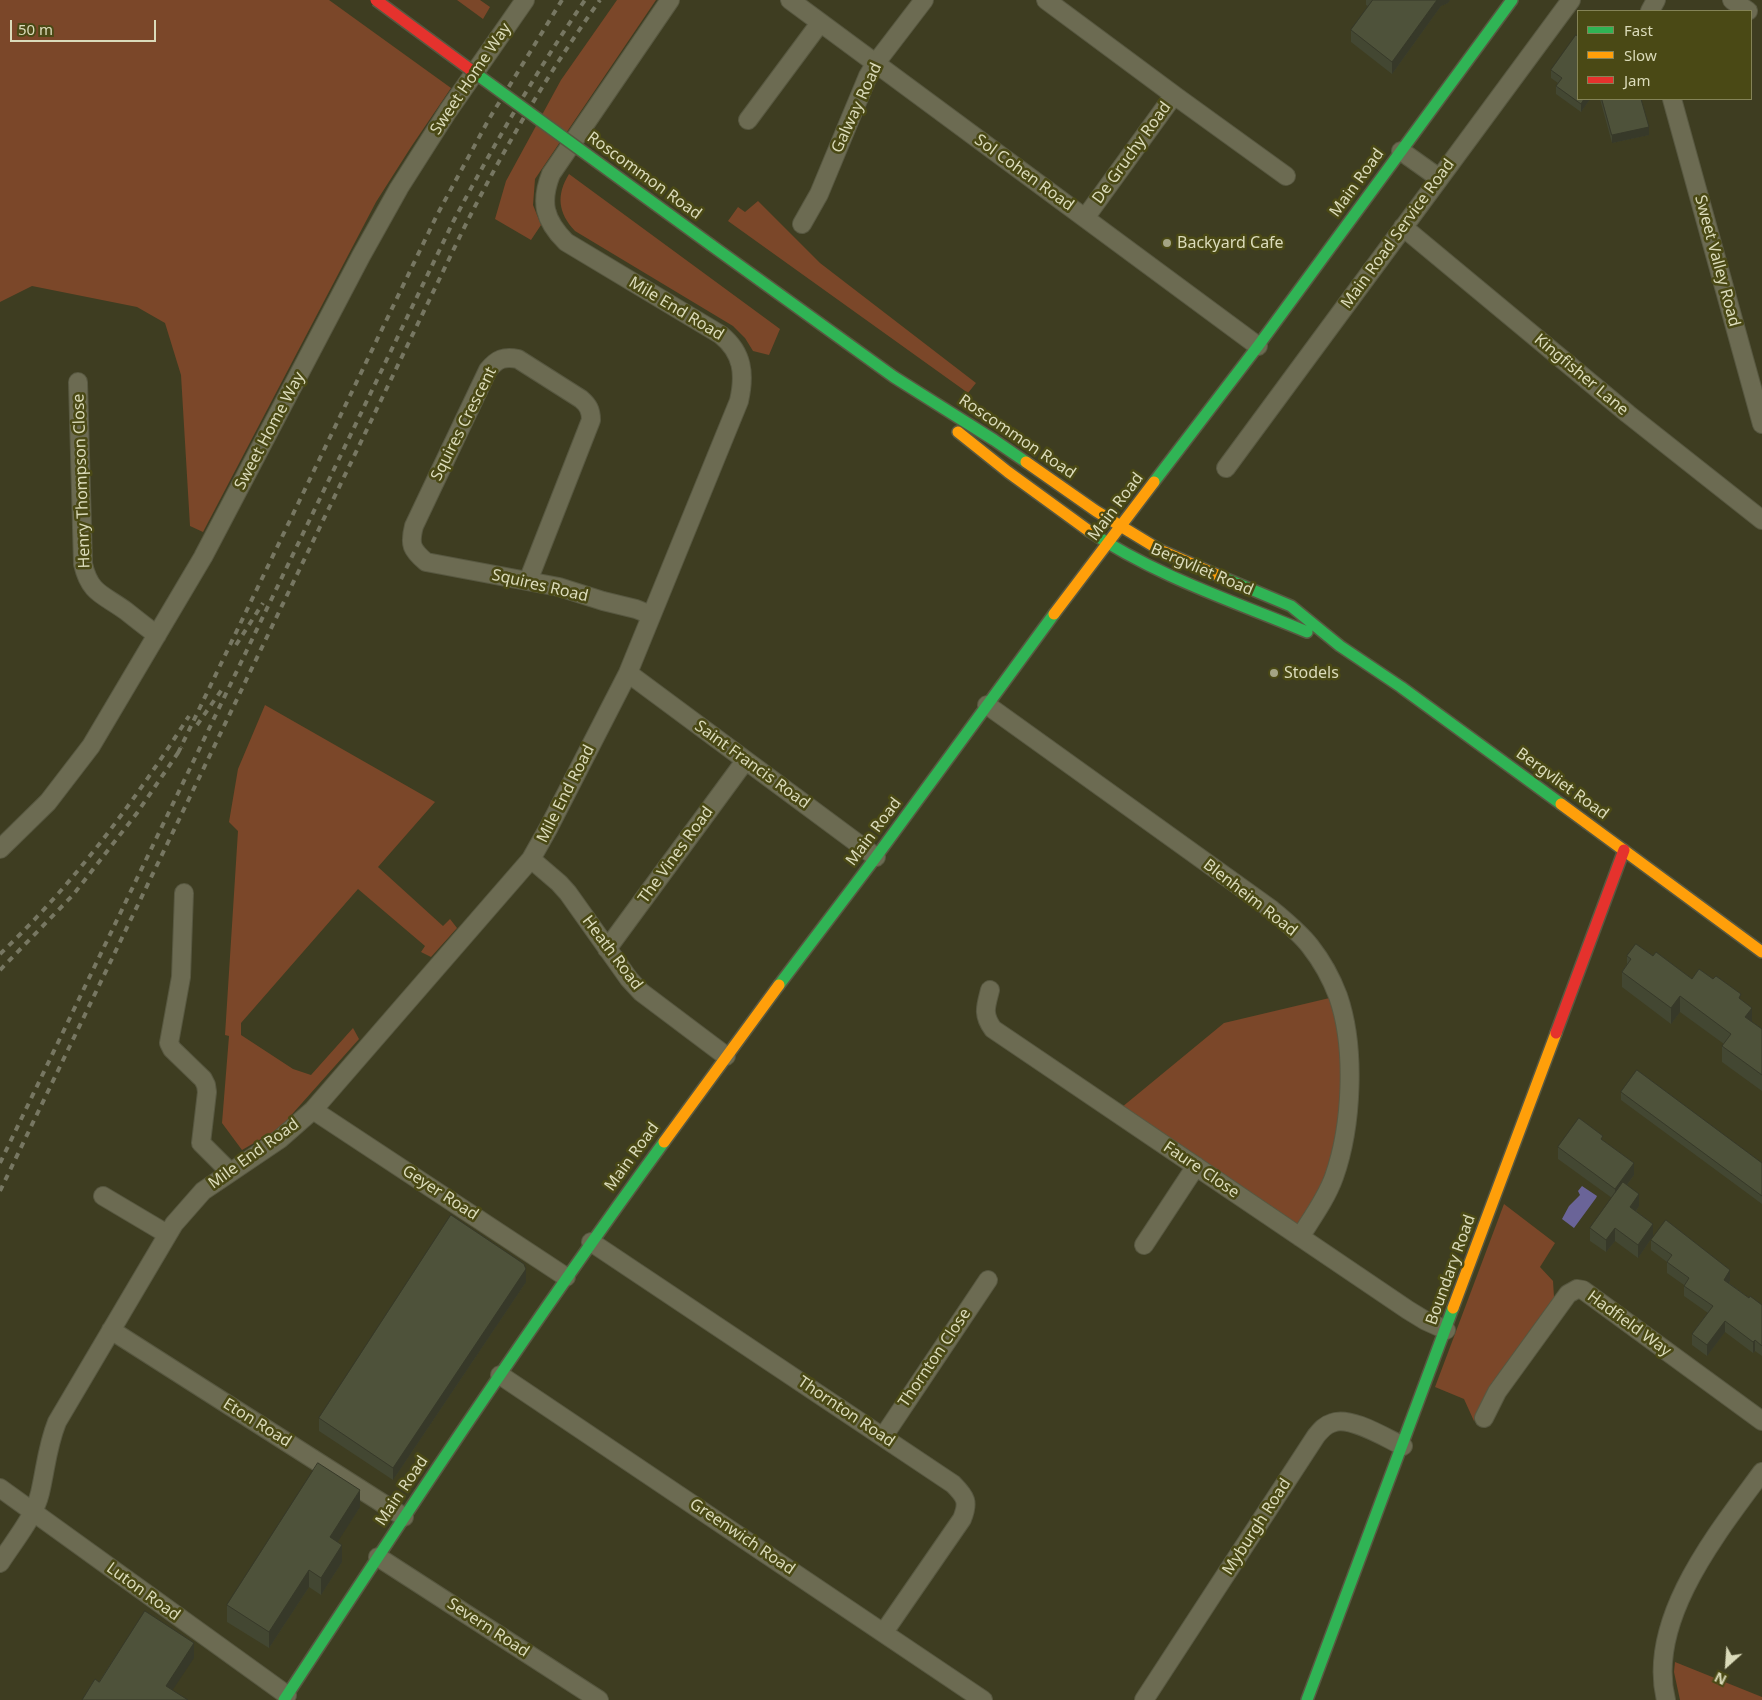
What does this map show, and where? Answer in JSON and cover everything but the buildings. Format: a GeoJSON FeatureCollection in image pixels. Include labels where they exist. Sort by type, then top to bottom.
{"type":"FeatureCollection","features":[{"type":"Feature","properties":{"kind":"street","name":"Roscommon Road"},"geometry":{"type":"LineString","coordinates":[[376,0],[894,377],[994,440],[1096,511],[1122,526]]}},
{"type":"Feature","properties":{"kind":"street","name":"Sweet Home Way"},"geometry":{"type":"LineString","coordinates":[[0,850],[48,802],[91,746],[204,557],[361,256],[399,188],[448,111],[525,0]]}},
{"type":"Feature","properties":{"kind":"street","name":"Mile End Road"},"geometry":{"type":"LineString","coordinates":[[0,1563],[33,1512],[40,1494],[46,1457],[57,1422],[167,1234],[203,1191],[280,1139],[313,1110],[531,859],[628,674],[739,401],[743,379],[742,366],[738,354],[730,342],[721,335],[566,242],[555,232],[547,217],[544,202],[545,188],[551,174],[670,0]]}},
{"type":"Feature","properties":{"kind":"street","name":"Sol Cohen Road"},"geometry":{"type":"LineString","coordinates":[[790,0],[1258,346]]}},
{"type":"Feature","properties":{"kind":"street","name":"Galway Road"},"geometry":{"type":"LineString","coordinates":[[802,224],[819,194],[868,76],[924,0]]}},
{"type":"Feature","properties":{"kind":"street","name":"De Gruchy Road"},"geometry":{"type":"LineString","coordinates":[[1046,0],[1174,95],[1084,218]]}},
{"type":"Feature","properties":{"kind":"street","name":"Main Road"},"geometry":{"type":"LineString","coordinates":[[286,1698],[404,1517],[591,1242],[986,705],[1258,346],[1512,0]]}},
{"type":"Feature","properties":{"kind":"street","name":"Main Road Service Road"},"geometry":{"type":"LineString","coordinates":[[1226,468],[1571,0]]}},
{"type":"Feature","properties":{"kind":"street"},"geometry":{"type":"LineString","coordinates":[[1732,0],[1746,10]]}},
{"type":"Feature","properties":{"kind":"street"},"geometry":{"type":"LineString","coordinates":[[748,120],[820,23]]}},
{"type":"Feature","properties":{"kind":"street"},"geometry":{"type":"LineString","coordinates":[[1174,95],[1286,176]]}},
{"type":"Feature","properties":{"kind":"street","name":"Sweet Valley Road"},"geometry":{"type":"LineString","coordinates":[[1672,100],[1762,424]]}},
{"type":"Feature","properties":{"kind":"street"},"geometry":{"type":"LineString","coordinates":[[1400,151],[1440,178]]}},
{"type":"Feature","properties":{"kind":"street","name":"Kingfisher Lane"},"geometry":{"type":"LineString","coordinates":[[1403,227],[1628,414],[1762,520]]}},
{"type":"Feature","properties":{"kind":"street","name":"Squires Crescent"},"geometry":{"type":"LineString","coordinates":[[426,562],[415,552],[411,539],[414,526],[488,370],[494,362],[501,358],[509,357],[518,359],[581,399],[590,408],[592,420],[528,581]]}},
{"type":"Feature","properties":{"kind":"street","name":"Roscommon Road"},"geometry":{"type":"LineString","coordinates":[[894,377],[984,454],[1083,528],[1108,544]]}},
{"type":"Feature","properties":{"kind":"street","name":"Henry Thompson Close"},"geometry":{"type":"LineString","coordinates":[[78,382],[82,564],[86,578],[95,590],[157,635]]}},
{"type":"Feature","properties":{"kind":"street","name":"Bergvliet Road"},"geometry":{"type":"LineString","coordinates":[[1122,526],[1160,550],[1291,606],[1340,646],[1401,687],[1762,952]]}},
{"type":"Feature","properties":{"kind":"street","name":"Bergvliet Road"},"geometry":{"type":"LineString","coordinates":[[1108,544],[1151,568],[1265,613],[1340,646]]}},
{"type":"Feature","properties":{"kind":"street","name":"Squires Road"},"geometry":{"type":"LineString","coordinates":[[426,562],[560,587],[651,615]]}},
{"type":"Feature","properties":{"kind":"street","name":"Saint Francis Road"},"geometry":{"type":"LineString","coordinates":[[628,674],[876,857]]}},
{"type":"Feature","properties":{"kind":"street","name":"Blenheim Road"},"geometry":{"type":"LineString","coordinates":[[986,705],[1271,910],[1294,929],[1310,947],[1325,970],[1338,996],[1345,1026],[1349,1080],[1348,1106],[1345,1133],[1334,1178],[1324,1200],[1300,1237]]}},
{"type":"Feature","properties":{"kind":"street","name":"The Vines Road"},"geometry":{"type":"LineString","coordinates":[[607,949],[745,761]]}},
{"type":"Feature","properties":{"kind":"street","name":"Boundary Road"},"geometry":{"type":"LineString","coordinates":[[1307,1700],[1624,850]]}},
{"type":"Feature","properties":{"kind":"street","name":"Heath Road"},"geometry":{"type":"LineString","coordinates":[[531,859],[568,893],[629,979],[641,992],[726,1056]]}},
{"type":"Feature","properties":{"kind":"street"},"geometry":{"type":"LineString","coordinates":[[184,894],[181,977],[169,1043],[204,1079],[207,1092],[201,1142],[230,1172]]}},
{"type":"Feature","properties":{"kind":"street","name":"Faure Close"},"geometry":{"type":"LineString","coordinates":[[990,990],[986,1008],[986,1020],[993,1028],[1408,1310],[1446,1330]]}},
{"type":"Feature","properties":{"kind":"street","name":"Geyer Road"},"geometry":{"type":"LineString","coordinates":[[313,1110],[566,1277]]}},
{"type":"Feature","properties":{"kind":"street"},"geometry":{"type":"LineString","coordinates":[[1144,1245],[1196,1166]]}},
{"type":"Feature","properties":{"kind":"street"},"geometry":{"type":"LineString","coordinates":[[103,1196],[167,1234]]}},
{"type":"Feature","properties":{"kind":"street","name":"Thornton Road"},"geometry":{"type":"LineString","coordinates":[[591,1242],[952,1484],[962,1493],[966,1501],[966,1510],[962,1520],[884,1632]]}},
{"type":"Feature","properties":{"kind":"street","name":"Thornton Close"},"geometry":{"type":"LineString","coordinates":[[882,1437],[988,1280]]}},
{"type":"Feature","properties":{"kind":"street","name":"Hadfield Way"},"geometry":{"type":"LineString","coordinates":[[1484,1418],[1497,1392],[1568,1294],[1578,1289],[1583,1290],[1762,1421]]}},
{"type":"Feature","properties":{"kind":"street","name":"Eton Road"},"geometry":{"type":"LineString","coordinates":[[111,1330],[404,1517]]}},
{"type":"Feature","properties":{"kind":"street","name":"Greenwich Road"},"geometry":{"type":"LineString","coordinates":[[500,1375],[983,1700]]}},
{"type":"Feature","properties":{"kind":"street","name":"Myburgh Road"},"geometry":{"type":"LineString","coordinates":[[1144,1700],[1316,1436],[1324,1427],[1332,1422],[1342,1420],[1403,1446]]}},
{"type":"Feature","properties":{"kind":"street"},"geometry":{"type":"LineString","coordinates":[[1666,1700],[1663,1687],[1664,1652],[1670,1624],[1688,1582],[1709,1545],[1762,1472]]}},
{"type":"Feature","properties":{"kind":"street","name":"Luton Road"},"geometry":{"type":"LineString","coordinates":[[0,1488],[286,1698]]}},
{"type":"Feature","properties":{"kind":"street","name":"Severn Road"},"geometry":{"type":"LineString","coordinates":[[378,1557],[599,1700]]}},
{"type":"Feature","properties":{"kind":"shaded area"},"geometry":{"type":"Polygon","coordinates":[[[0,0],[329,0],[451,88],[376,202],[203,532],[190,526],[181,375],[165,323],[137,307],[32,286],[0,302],[0,0]]]}},
{"type":"Feature","properties":{"kind":"shaded area"},"geometry":{"type":"Polygon","coordinates":[[[457,0],[480,0],[490,7],[483,19],[457,0]]]}},
{"type":"Feature","properties":{"kind":"shaded area"},"geometry":{"type":"Polygon","coordinates":[[[617,0],[656,0],[535,179],[533,205],[541,225],[531,240],[495,219],[506,181],[561,80],[617,0]]]}},
{"type":"Feature","properties":{"kind":"shaded area"},"geometry":{"type":"Polygon","coordinates":[[[569,174],[780,329],[769,355],[753,351],[745,338],[733,326],[575,231],[565,217],[561,204],[562,189],[569,174]]]}},
{"type":"Feature","properties":{"kind":"shaded area"},"geometry":{"type":"Polygon","coordinates":[[[758,201],[820,263],[976,383],[968,393],[728,221],[738,207],[745,212],[758,201]]]}},
{"type":"Feature","properties":{"kind":"shaded area"},"geometry":{"type":"Polygon","coordinates":[[[265,705],[435,802],[378,867],[443,926],[450,919],[457,928],[431,957],[421,952],[425,946],[358,889],[241,1023],[241,1035],[293,1069],[311,1075],[353,1028],[359,1039],[286,1121],[273,1132],[242,1150],[222,1123],[229,1036],[225,1035],[238,831],[229,822],[238,769],[265,705]]]}},
{"type":"Feature","properties":{"kind":"shaded area"},"geometry":{"type":"Polygon","coordinates":[[[1338,996],[1345,1133],[1300,1237],[1116,1112],[1224,1023],[1338,996]]]}},
{"type":"Feature","properties":{"kind":"shaded area"},"geometry":{"type":"Polygon","coordinates":[[[1582,1186],[1597,1196],[1574,1228],[1562,1219],[1569,1206],[1580,1195],[1578,1191],[1582,1186]]]}},
{"type":"Feature","properties":{"kind":"shaded area"},"geometry":{"type":"Polygon","coordinates":[[[1504,1204],[1555,1243],[1540,1267],[1553,1281],[1554,1297],[1489,1387],[1474,1421],[1464,1399],[1435,1387],[1504,1204]]]}},
{"type":"Feature","properties":{"kind":"shaded area"},"geometry":{"type":"Polygon","coordinates":[[[1675,1662],[1762,1697],[1762,1700],[1680,1700],[1674,1672],[1675,1662]]]}},
{"type":"Feature","properties":{"kind":"railway"},"geometry":{"type":"LineString","coordinates":[[178,753],[437,215],[489,119],[562,0]]}},
{"type":"Feature","properties":{"kind":"railway"},"geometry":{"type":"LineString","coordinates":[[0,1163],[453,222],[549,54],[585,0]]}},
{"type":"Feature","properties":{"kind":"railway"},"geometry":{"type":"LineString","coordinates":[[0,1191],[463,230],[527,112],[562,55],[600,0]]}},
{"type":"Feature","properties":{"kind":"railway"},"geometry":{"type":"LineString","coordinates":[[236,645],[263,603]]}},
{"type":"Feature","properties":{"kind":"railway"},"geometry":{"type":"LineString","coordinates":[[197,725],[223,688]]}},
{"type":"Feature","properties":{"kind":"railway"},"geometry":{"type":"LineString","coordinates":[[0,954],[53,899],[102,841],[147,780],[189,716]]}},
{"type":"Feature","properties":{"kind":"railway"},"geometry":{"type":"LineString","coordinates":[[0,970],[73,895],[137,813],[182,747]]}},
{"type":"Feature","properties":{"kind":"traffic: fast"},"geometry":{"type":"LineString","coordinates":[[1154,482],[1258,346],[1512,0]]}},
{"type":"Feature","properties":{"kind":"traffic: fast"},"geometry":{"type":"LineString","coordinates":[[475,73],[711,245]]}},
{"type":"Feature","properties":{"kind":"traffic: fast"},"geometry":{"type":"LineString","coordinates":[[711,245],[894,377],[1026,462]]}},
{"type":"Feature","properties":{"kind":"traffic: fast"},"geometry":{"type":"LineString","coordinates":[[1089,531],[1168,575],[1307,632]]}},
{"type":"Feature","properties":{"kind":"traffic: fast"},"geometry":{"type":"LineString","coordinates":[[1222,577],[1291,606],[1340,646],[1401,687],[1561,804]]}},
{"type":"Feature","properties":{"kind":"traffic: fast"},"geometry":{"type":"LineString","coordinates":[[779,985],[876,857],[1054,614]]}},
{"type":"Feature","properties":{"kind":"traffic: fast"},"geometry":{"type":"LineString","coordinates":[[284,1700],[518,1349],[664,1142]]}},
{"type":"Feature","properties":{"kind":"traffic: fast"},"geometry":{"type":"LineString","coordinates":[[1307,1700],[1453,1308]]}},
{"type":"Feature","properties":{"kind":"traffic: slow"},"geometry":{"type":"LineString","coordinates":[[958,432],[1008,472],[1089,531]]}},
{"type":"Feature","properties":{"kind":"traffic: slow"},"geometry":{"type":"LineString","coordinates":[[1026,462],[1096,511],[1160,550],[1222,577]]}},
{"type":"Feature","properties":{"kind":"traffic: slow"},"geometry":{"type":"LineString","coordinates":[[1054,614],[1154,482]]}},
{"type":"Feature","properties":{"kind":"traffic: slow"},"geometry":{"type":"LineString","coordinates":[[1561,804],[1762,952]]}},
{"type":"Feature","properties":{"kind":"traffic: slow"},"geometry":{"type":"LineString","coordinates":[[664,1142],[779,985]]}},
{"type":"Feature","properties":{"kind":"traffic: slow"},"geometry":{"type":"LineString","coordinates":[[1453,1308],[1556,1033]]}},
{"type":"Feature","properties":{"kind":"traffic: jam"},"geometry":{"type":"LineString","coordinates":[[376,0],[475,73]]}},
{"type":"Feature","properties":{"kind":"traffic: jam"},"geometry":{"type":"LineString","coordinates":[[1556,1033],[1624,850]]}},
{"type":"Feature","properties":{"kind":"place","name":"Backyard Cafe"},"geometry":{"type":"Point","coordinates":[1167,243]}},
{"type":"Feature","properties":{"kind":"place","name":"Stodels"},"geometry":{"type":"Point","coordinates":[1274,673]}}]}
